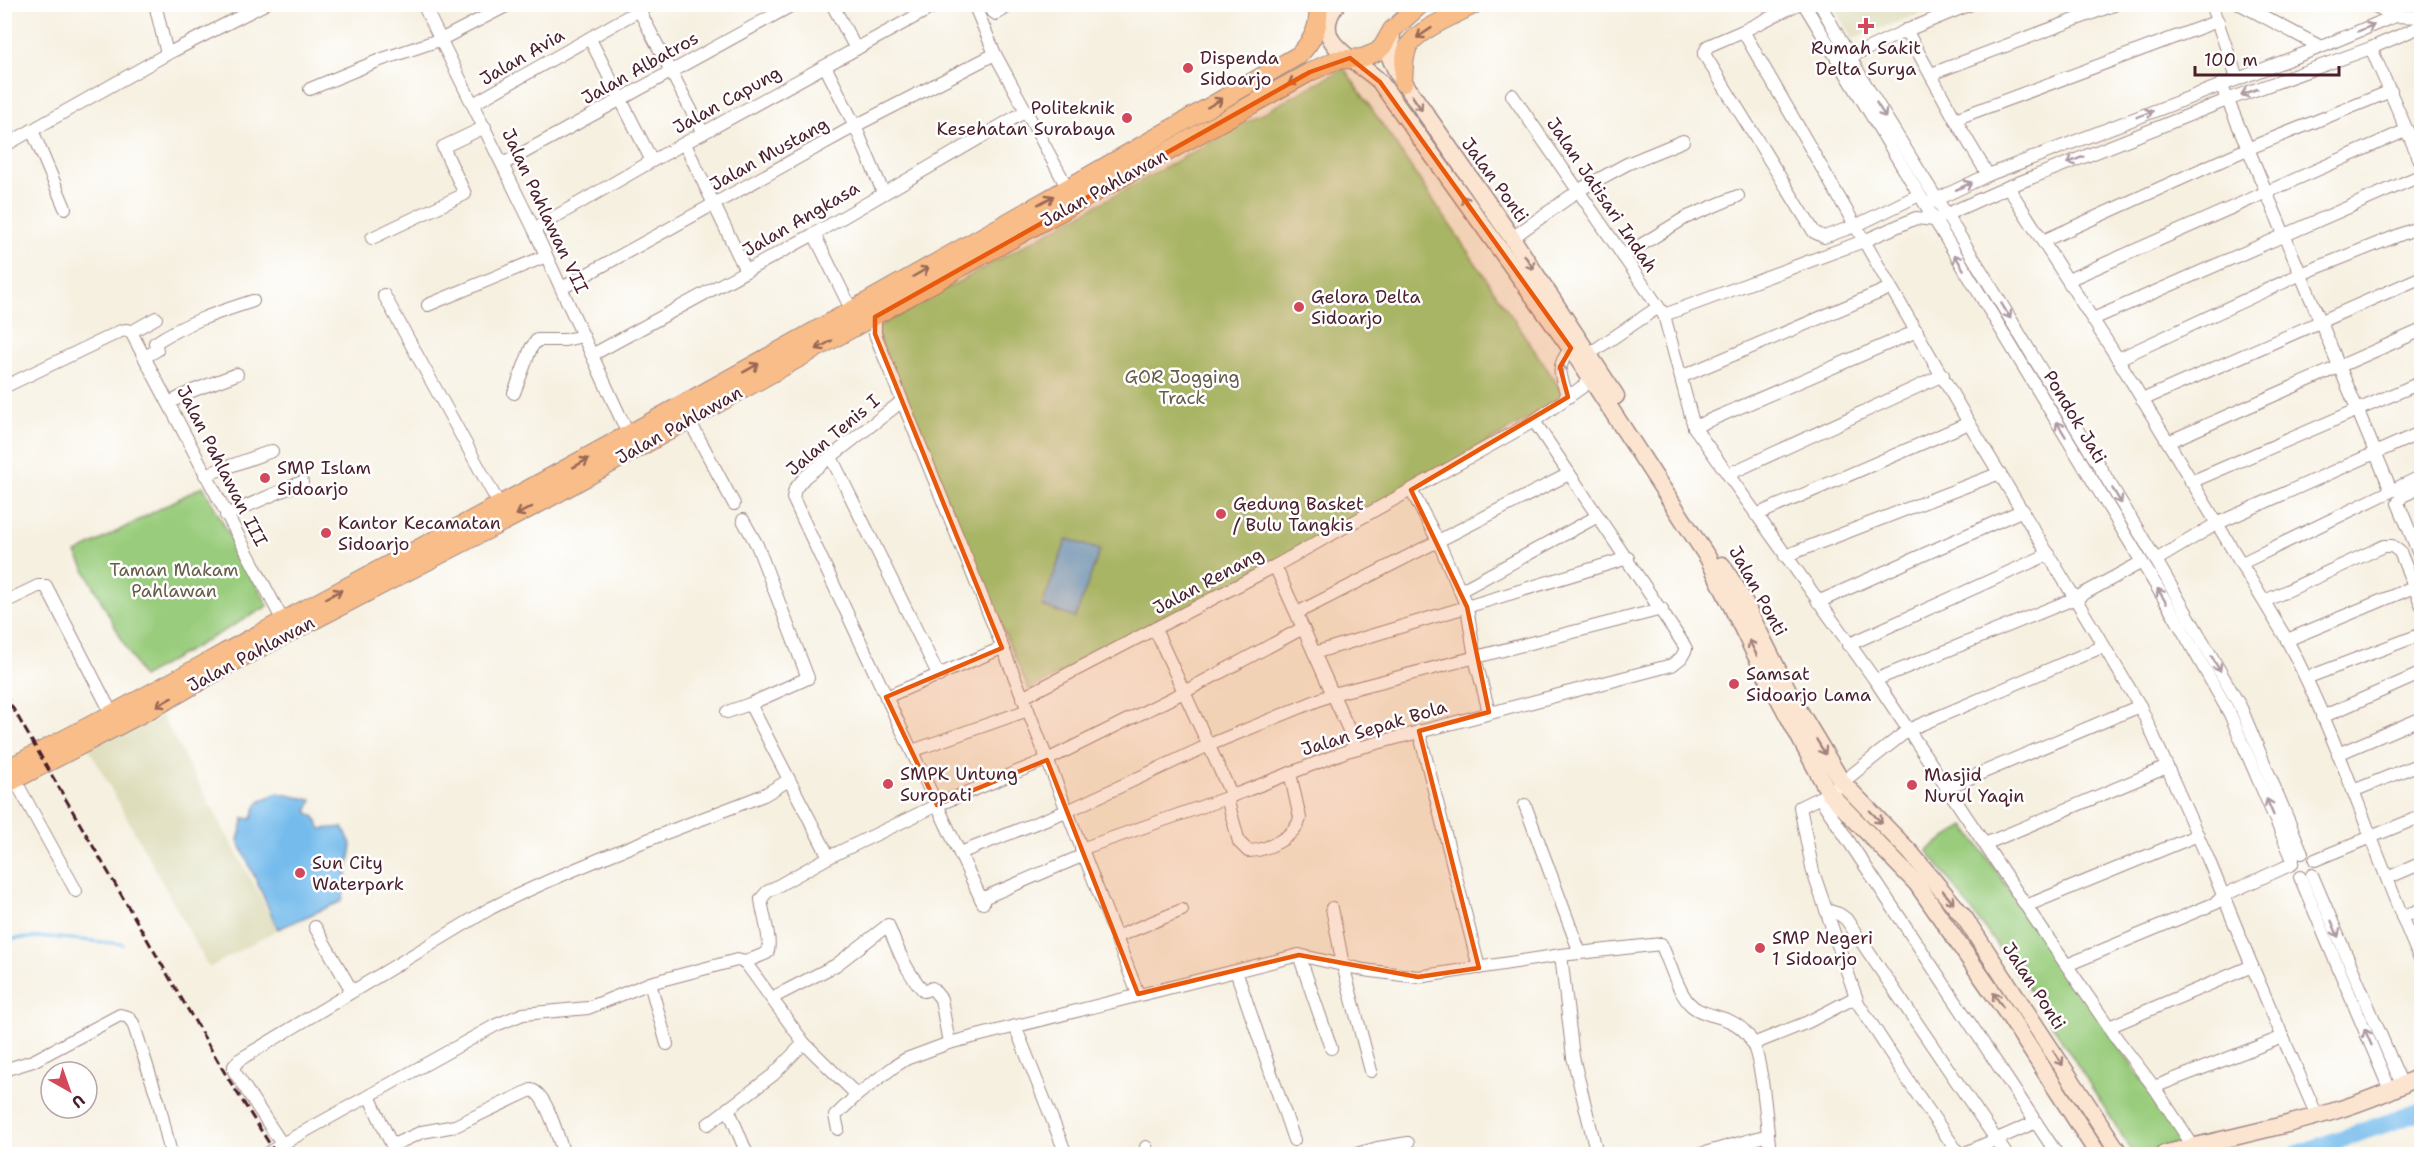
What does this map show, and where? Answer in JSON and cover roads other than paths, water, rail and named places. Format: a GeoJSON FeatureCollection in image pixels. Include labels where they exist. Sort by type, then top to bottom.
{"type":"FeatureCollection","features":[{"type":"Feature","properties":{"kind":"main road","name":"Jalan Pahlawan"},"geometry":{"type":"LineString","coordinates":[[852,312],[875,326],[1310,72],[1336,60],[1362,58],[1377,52],[1392,30],[1421,4]]}},
{"type":"Feature","properties":{"kind":"main road"},"geometry":{"type":"LineString","coordinates":[[1403,82],[1405,56],[1410,43],[1424,32],[1475,4]]}},
{"type":"Feature","properties":{"kind":"main road","name":"Jalan Pahlawan"},"geometry":{"type":"LineString","coordinates":[[1327,8],[1329,37],[1336,48],[1350,58]]}},
{"type":"Feature","properties":{"kind":"main road","name":"Jalan Pahlawan"},"geometry":{"type":"LineString","coordinates":[[8,778],[116,720],[232,662],[543,492],[629,436],[852,312],[1299,55],[1314,37],[1327,8]]}},
{"type":"Feature","properties":{"kind":"main road","name":"Jalan Ponti"},"geometry":{"type":"LineString","coordinates":[[1392,30],[1391,60],[1403,82],[1512,238],[1571,348],[1708,558],[1755,654],[1830,791],[1917,884],[2011,1018],[2098,1155]]}},
{"type":"Feature","properties":{"kind":"main road","name":"Jalan Ponti"},"geometry":{"type":"LineString","coordinates":[[1350,58],[1370,71],[1380,82],[1552,309],[1589,354],[1740,594],[1794,702],[1830,791],[1910,852],[1964,917],[2120,1155]]}},
{"type":"Feature","properties":{"kind":"main road","name":"Jalan Pahlawan"},"geometry":{"type":"LineString","coordinates":[[562,481],[688,420],[852,312]]}},
{"type":"Feature","properties":{"kind":"main road","name":"Jalan Pahlawan"},"geometry":{"type":"LineString","coordinates":[[116,720],[283,621],[500,506],[543,492]]}},
{"type":"Feature","properties":{"kind":"main road"},"geometry":{"type":"LineString","coordinates":[[2164,1155],[2317,1116],[2396,1088],[2421,1075]]}},
{"type":"Feature","properties":{"kind":"street"},"geometry":{"type":"LineString","coordinates":[[155,4],[167,54]]}},
{"type":"Feature","properties":{"kind":"street"},"geometry":{"type":"LineString","coordinates":[[6,141],[32,130],[167,54],[265,4]]}},
{"type":"Feature","properties":{"kind":"street","name":"Jalan Pahlawan VII"},"geometry":{"type":"LineString","coordinates":[[423,4],[534,229],[629,436]]}},
{"type":"Feature","properties":{"kind":"street"},"geometry":{"type":"LineString","coordinates":[[310,89],[380,60],[442,39],[510,4]]}},
{"type":"Feature","properties":{"kind":"street","name":"Jalan Albatros"},"geometry":{"type":"LineString","coordinates":[[503,164],[794,4]]}},
{"type":"Feature","properties":{"kind":"street"},"geometry":{"type":"LineString","coordinates":[[832,4],[856,49]]}},
{"type":"Feature","properties":{"kind":"street","name":"Jalan Capung"},"geometry":{"type":"LineString","coordinates":[[534,229],[652,161],[938,4]]}},
{"type":"Feature","properties":{"kind":"street"},"geometry":{"type":"LineString","coordinates":[[974,4],[995,54],[1067,188]]}},
{"type":"Feature","properties":{"kind":"street"},"geometry":{"type":"LineString","coordinates":[[989,4],[996,14],[1012,4]]}},
{"type":"Feature","properties":{"kind":"street"},"geometry":{"type":"LineString","coordinates":[[1798,4],[1708,46],[1704,54],[1814,232],[1824,237],[1922,200],[1937,199],[1988,175],[2321,47],[2395,16]]}},
{"type":"Feature","properties":{"kind":"street","name":"Pondok Jati"},"geometry":{"type":"LineString","coordinates":[[1804,4],[2142,562],[2179,611],[2241,708],[2299,867],[2396,1088]]}},
{"type":"Feature","properties":{"kind":"street","name":"Pondok Jati"},"geometry":{"type":"LineString","coordinates":[[1820,4],[2156,560],[2179,611]]}},
{"type":"Feature","properties":{"kind":"street"},"geometry":{"type":"LineString","coordinates":[[1850,57],[1906,30],[1971,4]]}},
{"type":"Feature","properties":{"kind":"street"},"geometry":{"type":"LineString","coordinates":[[2211,4],[2237,78]]}},
{"type":"Feature","properties":{"kind":"street"},"geometry":{"type":"LineString","coordinates":[[2240,4],[2321,47]]}},
{"type":"Feature","properties":{"kind":"street"},"geometry":{"type":"LineString","coordinates":[[2371,4],[2418,25]]}},
{"type":"Feature","properties":{"kind":"street"},"geometry":{"type":"LineString","coordinates":[[1930,74],[2114,5]]}},
{"type":"Feature","properties":{"kind":"street"},"geometry":{"type":"LineString","coordinates":[[645,8],[671,71],[703,133]]}},
{"type":"Feature","properties":{"kind":"street","name":"Jalan Avia"},"geometry":{"type":"LineString","coordinates":[[474,105],[645,8]]}},
{"type":"Feature","properties":{"kind":"street"},"geometry":{"type":"LineString","coordinates":[[1955,119],[2217,21]]}},
{"type":"Feature","properties":{"kind":"street"},"geometry":{"type":"LineString","coordinates":[[1589,354],[1660,312],[1864,241],[1916,218],[1934,220],[2008,187],[2227,100],[2371,48],[2418,25]]}},
{"type":"Feature","properties":{"kind":"street"},"geometry":{"type":"LineString","coordinates":[[1906,30],[1988,175]]}},
{"type":"Feature","properties":{"kind":"street"},"geometry":{"type":"LineString","coordinates":[[1743,31],[1969,423],[2140,706],[2198,835],[2222,901],[2317,1116]]}},
{"type":"Feature","properties":{"kind":"street"},"geometry":{"type":"LineString","coordinates":[[590,39],[652,161]]}},
{"type":"Feature","properties":{"kind":"street"},"geometry":{"type":"LineString","coordinates":[[2371,48],[2421,165]]}},
{"type":"Feature","properties":{"kind":"street","name":"Jalan Mustang"},"geometry":{"type":"LineString","coordinates":[[562,288],[855,126],[995,54]]}},
{"type":"Feature","properties":{"kind":"street"},"geometry":{"type":"LineString","coordinates":[[825,66],[855,126],[883,192]]}},
{"type":"Feature","properties":{"kind":"street"},"geometry":{"type":"LineString","coordinates":[[2221,84],[2391,490]]}},
{"type":"Feature","properties":{"kind":"street"},"geometry":{"type":"LineString","coordinates":[[2043,241],[2247,149],[2391,91]]}},
{"type":"Feature","properties":{"kind":"street","name":"Jalan Jatisari Indah"},"geometry":{"type":"LineString","coordinates":[[1512,94],[1575,193],[1623,256],[1660,312],[1694,427]]}},
{"type":"Feature","properties":{"kind":"street","name":"Jalan Angkasa"},"geometry":{"type":"LineString","coordinates":[[592,356],[814,234],[1026,111]]}},
{"type":"Feature","properties":{"kind":"street"},"geometry":{"type":"LineString","coordinates":[[372,238],[465,194],[443,147],[485,127]]}},
{"type":"Feature","properties":{"kind":"street"},"geometry":{"type":"LineString","coordinates":[[32,130],[65,208]]}},
{"type":"Feature","properties":{"kind":"street"},"geometry":{"type":"LineString","coordinates":[[2068,280],[2407,130]]}},
{"type":"Feature","properties":{"kind":"street"},"geometry":{"type":"LineString","coordinates":[[1512,238],[1575,193],[1628,164],[1683,141]]}},
{"type":"Feature","properties":{"kind":"street"},"geometry":{"type":"LineString","coordinates":[[685,144],[746,271]]}},
{"type":"Feature","properties":{"kind":"street"},"geometry":{"type":"LineString","coordinates":[[2093,319],[2421,175]]}},
{"type":"Feature","properties":{"kind":"street"},"geometry":{"type":"LineString","coordinates":[[2008,187],[2118,359],[2287,640],[2306,678],[2338,754],[2372,836],[2386,878],[2420,957]]}},
{"type":"Feature","properties":{"kind":"street"},"geometry":{"type":"LineString","coordinates":[[1623,256],[1685,218],[1738,196]]}},
{"type":"Feature","properties":{"kind":"street"},"geometry":{"type":"LineString","coordinates":[[1916,218],[1922,200]]}},
{"type":"Feature","properties":{"kind":"street"},"geometry":{"type":"LineString","coordinates":[[2118,359],[2301,274],[2421,226]]}},
{"type":"Feature","properties":{"kind":"street"},"geometry":{"type":"LineString","coordinates":[[814,234],[852,312]]}},
{"type":"Feature","properties":{"kind":"street"},"geometry":{"type":"LineString","coordinates":[[428,305],[546,256]]}},
{"type":"Feature","properties":{"kind":"street"},"geometry":{"type":"LineString","coordinates":[[2142,400],[2421,277]]}},
{"type":"Feature","properties":{"kind":"street"},"geometry":{"type":"LineString","coordinates":[[1681,377],[1890,288]]}},
{"type":"Feature","properties":{"kind":"street"},"geometry":{"type":"LineString","coordinates":[[384,295],[500,506]]}},
{"type":"Feature","properties":{"kind":"street"},"geometry":{"type":"LineString","coordinates":[[145,357],[157,350],[155,343],[202,318],[253,301]]}},
{"type":"Feature","properties":{"kind":"street"},"geometry":{"type":"LineString","coordinates":[[4,387],[156,318]]}},
{"type":"Feature","properties":{"kind":"street"},"geometry":{"type":"LineString","coordinates":[[875,326],[902,402],[1028,710],[1138,994]]}},
{"type":"Feature","properties":{"kind":"street"},"geometry":{"type":"LineString","coordinates":[[2168,442],[2421,330]]}},
{"type":"Feature","properties":{"kind":"street","name":"Jalan Pahlawan III"},"geometry":{"type":"LineString","coordinates":[[129,331],[145,357],[283,621]]}},
{"type":"Feature","properties":{"kind":"street"},"geometry":{"type":"LineString","coordinates":[[1917,331],[1694,427],[1875,680],[2026,906],[2193,1146]]}},
{"type":"Feature","properties":{"kind":"street"},"geometry":{"type":"LineString","coordinates":[[514,393],[531,348],[537,340],[565,340],[583,336]]}},
{"type":"Feature","properties":{"kind":"street"},"geometry":{"type":"LineString","coordinates":[[1568,397],[1561,379],[1560,367],[1563,357],[1571,348]]}},
{"type":"Feature","properties":{"kind":"street"},"geometry":{"type":"LineString","coordinates":[[169,403],[192,391],[237,374]]}},
{"type":"Feature","properties":{"kind":"street"},"geometry":{"type":"LineString","coordinates":[[1729,474],[1943,375]]}},
{"type":"Feature","properties":{"kind":"street","name":"Jalan Renang"},"geometry":{"type":"LineString","coordinates":[[1022,698],[1275,566],[1534,421],[1592,380]]}},
{"type":"Feature","properties":{"kind":"street"},"geometry":{"type":"LineString","coordinates":[[2190,482],[2421,382]]}},
{"type":"Feature","properties":{"kind":"street","name":"Jalan Tenis I"},"geometry":{"type":"LineString","coordinates":[[886,698],[793,498],[795,489],[805,477],[902,402]]}},
{"type":"Feature","properties":{"kind":"street"},"geometry":{"type":"LineString","coordinates":[[688,420],[734,504]]}},
{"type":"Feature","properties":{"kind":"street"},"geometry":{"type":"LineString","coordinates":[[1002,648],[886,698],[960,853],[1067,810],[1209,745],[1333,694],[1662,609],[1534,421]]}},
{"type":"Feature","properties":{"kind":"street"},"geometry":{"type":"LineString","coordinates":[[1756,515],[1969,423]]}},
{"type":"Feature","properties":{"kind":"street"},"geometry":{"type":"LineString","coordinates":[[2156,560],[2216,524],[2421,432]]}},
{"type":"Feature","properties":{"kind":"street"},"geometry":{"type":"LineString","coordinates":[[205,475],[272,451]]}},
{"type":"Feature","properties":{"kind":"street"},"geometry":{"type":"LineString","coordinates":[[831,457],[939,676]]}},
{"type":"Feature","properties":{"kind":"street"},"geometry":{"type":"LineString","coordinates":[[1785,556],[2000,473]]}},
{"type":"Feature","properties":{"kind":"street"},"geometry":{"type":"LineString","coordinates":[[1297,613],[1569,474]]}},
{"type":"Feature","properties":{"kind":"street"},"geometry":{"type":"LineString","coordinates":[[2242,562],[2421,476]]}},
{"type":"Feature","properties":{"kind":"street"},"geometry":{"type":"LineString","coordinates":[[226,514],[302,482]]}},
{"type":"Feature","properties":{"kind":"street"},"geometry":{"type":"LineString","coordinates":[[2421,487],[2402,496],[2398,503],[2421,561]]}},
{"type":"Feature","properties":{"kind":"street"},"geometry":{"type":"LineString","coordinates":[[1411,490],[1438,541],[1467,607],[1475,658],[1489,712]]}},
{"type":"Feature","properties":{"kind":"street"},"geometry":{"type":"LineString","coordinates":[[1818,602],[2023,510]]}},
{"type":"Feature","properties":{"kind":"street"},"geometry":{"type":"LineString","coordinates":[[1460,591],[1598,516]]}},
{"type":"Feature","properties":{"kind":"street"},"geometry":{"type":"LineString","coordinates":[[727,712],[808,678],[757,545],[743,520]]}},
{"type":"Feature","properties":{"kind":"street"},"geometry":{"type":"LineString","coordinates":[[2265,601],[2384,546],[2392,546],[2400,552],[2421,606]]}},
{"type":"Feature","properties":{"kind":"street"},"geometry":{"type":"LineString","coordinates":[[1848,645],[2049,554]]}},
{"type":"Feature","properties":{"kind":"street"},"geometry":{"type":"LineString","coordinates":[[1314,653],[1628,558]]}},
{"type":"Feature","properties":{"kind":"street"},"geometry":{"type":"LineString","coordinates":[[1875,680],[2076,598],[2142,562]]}},
{"type":"Feature","properties":{"kind":"street"},"geometry":{"type":"LineString","coordinates":[[1275,566],[1357,748]]}},
{"type":"Feature","properties":{"kind":"street"},"geometry":{"type":"LineString","coordinates":[[4,596],[11,599],[38,586],[46,586],[116,720]]}},
{"type":"Feature","properties":{"kind":"street"},"geometry":{"type":"LineString","coordinates":[[2287,640],[2414,587]]}},
{"type":"Feature","properties":{"kind":"street","name":"Jalan Sepak Bola"},"geometry":{"type":"LineString","coordinates":[[960,853],[982,901],[1083,852],[1357,748],[1672,665],[1681,658],[1686,649],[1662,609]]}},
{"type":"Feature","properties":{"kind":"street"},"geometry":{"type":"LineString","coordinates":[[267,1155],[284,1149],[369,1096],[496,1025],[523,1014],[588,1008],[650,983],[737,960],[745,962],[767,953],[769,948],[761,899],[767,892],[829,857],[937,805],[1047,760],[1184,692],[1303,628]]}},
{"type":"Feature","properties":{"kind":"street"},"geometry":{"type":"LineString","coordinates":[[1155,629],[1209,745],[1229,797],[1239,842],[1248,851],[1256,851],[1293,833],[1299,824],[1300,818],[1290,773]]}},
{"type":"Feature","properties":{"kind":"street"},"geometry":{"type":"LineString","coordinates":[[2306,678],[2421,634]]}},
{"type":"Feature","properties":{"kind":"street"},"geometry":{"type":"LineString","coordinates":[[2036,1122],[1961,1155],[1917,1094],[1856,997],[1813,872],[1800,807],[1830,791],[1908,730],[2104,646]]}},
{"type":"Feature","properties":{"kind":"street"},"geometry":{"type":"LineString","coordinates":[[2322,717],[2421,673]]}},
{"type":"Feature","properties":{"kind":"street"},"geometry":{"type":"LineString","coordinates":[[750,704],[829,857]]}},
{"type":"Feature","properties":{"kind":"street"},"geometry":{"type":"LineString","coordinates":[[1946,788],[2140,706]]}},
{"type":"Feature","properties":{"kind":"street"},"geometry":{"type":"LineString","coordinates":[[912,751],[1028,710]]}},
{"type":"Feature","properties":{"kind":"street"},"geometry":{"type":"LineString","coordinates":[[2338,754],[2421,718]]}},
{"type":"Feature","properties":{"kind":"street"},"geometry":{"type":"LineString","coordinates":[[1419,731],[1479,969]]}},
{"type":"Feature","properties":{"kind":"street"},"geometry":{"type":"LineString","coordinates":[[2353,791],[2421,763]]}},
{"type":"Feature","properties":{"kind":"street"},"geometry":{"type":"LineString","coordinates":[[1985,844],[2168,767]]}},
{"type":"Feature","properties":{"kind":"street"},"geometry":{"type":"LineString","coordinates":[[8,778],[76,891]]}},
{"type":"Feature","properties":{"kind":"street"},"geometry":{"type":"LineString","coordinates":[[284,1149],[234,1071],[234,1066],[239,1060],[491,908],[593,860],[764,795],[789,780]]}},
{"type":"Feature","properties":{"kind":"street"},"geometry":{"type":"LineString","coordinates":[[1830,791],[2057,1155]]}},
{"type":"Feature","properties":{"kind":"street"},"geometry":{"type":"LineString","coordinates":[[1525,805],[1580,953]]}},
{"type":"Feature","properties":{"kind":"street"},"geometry":{"type":"LineString","coordinates":[[2067,965],[2299,867],[2310,854],[2315,860],[2421,816]]}},
{"type":"Feature","properties":{"kind":"street"},"geometry":{"type":"LineString","coordinates":[[2026,906],[2198,835]]}},
{"type":"Feature","properties":{"kind":"street"},"geometry":{"type":"LineString","coordinates":[[2386,878],[2421,863]]}},
{"type":"Feature","properties":{"kind":"street"},"geometry":{"type":"LineString","coordinates":[[1332,908],[1343,964],[1371,1071]]}},
{"type":"Feature","properties":{"kind":"street"},"geometry":{"type":"LineString","coordinates":[[2402,917],[2421,909]]}},
{"type":"Feature","properties":{"kind":"street"},"geometry":{"type":"LineString","coordinates":[[1116,937],[1182,910]]}},
{"type":"Feature","properties":{"kind":"street"},"geometry":{"type":"LineString","coordinates":[[1826,910],[1846,919],[2006,1155]]}},
{"type":"Feature","properties":{"kind":"street"},"geometry":{"type":"LineString","coordinates":[[772,998],[836,965],[888,925],[897,949],[917,984],[924,991],[932,988],[940,999],[949,1043]]}},
{"type":"Feature","properties":{"kind":"street"},"geometry":{"type":"LineString","coordinates":[[315,927],[352,991]]}},
{"type":"Feature","properties":{"kind":"street"},"geometry":{"type":"LineString","coordinates":[[838,1129],[835,1116],[856,1095],[906,1059],[949,1043],[1299,955],[1364,970],[1418,977],[1561,955],[1661,944],[1689,1003],[1698,1009],[1728,1019],[1744,1031],[1753,1044],[1759,1065],[1770,1155]]}},
{"type":"Feature","properties":{"kind":"street"},"geometry":{"type":"LineString","coordinates":[[1299,955],[1331,1048]]}},
{"type":"Feature","properties":{"kind":"street"},"geometry":{"type":"LineString","coordinates":[[1561,955],[1573,1058],[1598,1155]]}},
{"type":"Feature","properties":{"kind":"street"},"geometry":{"type":"LineString","coordinates":[[745,962],[804,1042],[856,1095]]}},
{"type":"Feature","properties":{"kind":"street"},"geometry":{"type":"LineString","coordinates":[[2109,1027],[2252,966]]}},
{"type":"Feature","properties":{"kind":"street"},"geometry":{"type":"LineString","coordinates":[[1236,972],[1293,1140]]}},
{"type":"Feature","properties":{"kind":"street"},"geometry":{"type":"LineString","coordinates":[[650,983],[667,1044]]}},
{"type":"Feature","properties":{"kind":"street"},"geometry":{"type":"LineString","coordinates":[[1753,1044],[1808,1022],[1856,997]]}},
{"type":"Feature","properties":{"kind":"street"},"geometry":{"type":"LineString","coordinates":[[4,1070],[33,1061],[120,1016],[128,1017],[133,1023],[159,1103],[171,1155]]}},
{"type":"Feature","properties":{"kind":"street"},"geometry":{"type":"LineString","coordinates":[[1015,1026],[1066,1155]]}},
{"type":"Feature","properties":{"kind":"street"},"geometry":{"type":"LineString","coordinates":[[2154,1087],[2283,1036]]}},
{"type":"Feature","properties":{"kind":"street"},"geometry":{"type":"LineString","coordinates":[[708,1124],[773,1075],[804,1042]]}},
{"type":"Feature","properties":{"kind":"street"},"geometry":{"type":"LineString","coordinates":[[369,1096],[394,1150],[422,1132],[466,1122],[531,1090],[540,1094],[545,1103],[564,1155]]}},
{"type":"Feature","properties":{"kind":"street"},"geometry":{"type":"LineString","coordinates":[[728,1108],[747,1155]]}},
{"type":"Feature","properties":{"kind":"street"},"geometry":{"type":"LineString","coordinates":[[1701,1155],[1768,1134]]}},
{"type":"Feature","properties":{"kind":"street"},"geometry":{"type":"LineString","coordinates":[[1356,1155],[1408,1143]]}},
{"type":"Feature","properties":{"kind":"water"},"geometry":{"type":"Polygon","coordinates":[[[1067,539],[1100,550],[1075,618],[1042,606],[1067,539]]]}},
{"type":"Feature","properties":{"kind":"water","name":"Sun City Waterpark"},"geometry":{"type":"Polygon","coordinates":[[[278,793],[312,800],[307,812],[315,817],[321,829],[343,827],[352,846],[342,901],[278,929],[238,840],[244,818],[252,819],[255,808],[260,802],[278,793]]]}},
{"type":"Feature","properties":{"kind":"waterway"},"geometry":{"type":"LineString","coordinates":[[4,939],[50,937],[123,944]]}},
{"type":"Feature","properties":{"kind":"waterway"},"geometry":{"type":"LineString","coordinates":[[2298,1154],[2422,1111]]}},
{"type":"Feature","properties":{"kind":"railway"},"geometry":{"type":"LineString","coordinates":[[4,693],[226,1075],[276,1154]]}},
{"type":"Feature","properties":{"kind":"place","name":"Rumah Sakit Delta Surya"},"geometry":{"type":"Point","coordinates":[1866,26]}},
{"type":"Feature","properties":{"kind":"place","name":"Dispenda Sidoarjo"},"geometry":{"type":"Point","coordinates":[1188,68]}},
{"type":"Feature","properties":{"kind":"place","name":"Politeknik Kesehatan Surabaya"},"geometry":{"type":"Point","coordinates":[1127,118]}},
{"type":"Feature","properties":{"kind":"place","name":"Gelora Delta Sidoarjo"},"geometry":{"type":"Point","coordinates":[1299,307]}},
{"type":"Feature","properties":{"kind":"place","name":"SMP Islam Sidoarjo"},"geometry":{"type":"Point","coordinates":[265,478]}},
{"type":"Feature","properties":{"kind":"place","name":"Gedung Basket / Bulu Tangkis"},"geometry":{"type":"Point","coordinates":[1221,514]}},
{"type":"Feature","properties":{"kind":"place","name":"Kantor Kecamatan Sidoarjo"},"geometry":{"type":"Point","coordinates":[326,533]}},
{"type":"Feature","properties":{"kind":"place","name":"Samsat Sidoarjo Lama"},"geometry":{"type":"Point","coordinates":[1734,684]}},
{"type":"Feature","properties":{"kind":"place","name":"SMPK Untung Suropati"},"geometry":{"type":"Point","coordinates":[888,784]}},
{"type":"Feature","properties":{"kind":"place","name":"Masjid Nurul Yaqin"},"geometry":{"type":"Point","coordinates":[1912,785]}},
{"type":"Feature","properties":{"kind":"place","name":"Sun City Waterpark"},"geometry":{"type":"Point","coordinates":[300,873]}},
{"type":"Feature","properties":{"kind":"place","name":"SMP Negeri 1 Sidoarjo"},"geometry":{"type":"Point","coordinates":[1760,948]}},
{"type":"Feature","properties":{"kind":"park label","name":"GOR Jogging Track"},"geometry":{"type":"Point","coordinates":[1182,388]}},
{"type":"Feature","properties":{"kind":"park label","name":"Taman Makam Pahlawan"},"geometry":{"type":"Point","coordinates":[174,580]}}]}
